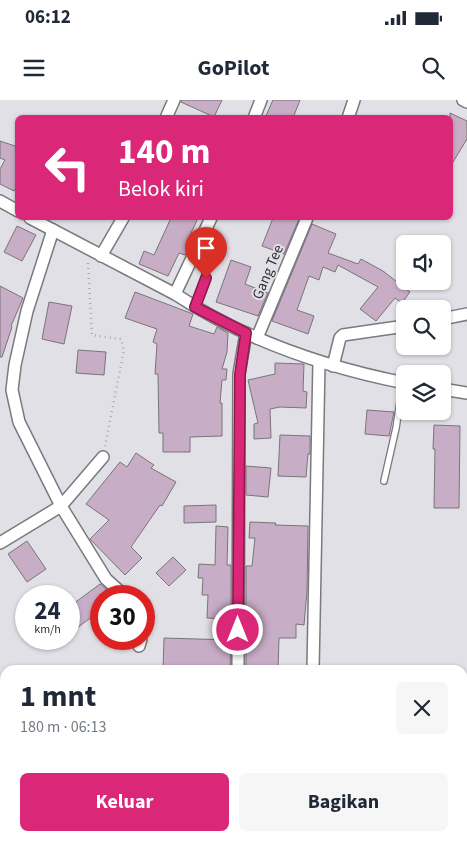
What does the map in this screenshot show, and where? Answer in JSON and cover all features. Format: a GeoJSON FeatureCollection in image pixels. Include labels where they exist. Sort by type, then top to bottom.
{"type":"FeatureCollection","features":[{"type":"Feature","properties":{"kind":"street"},"geometry":{"type":"LineString","coordinates":[[167,115],[174,100]]}},
{"type":"Feature","properties":{"kind":"street"},"geometry":{"type":"LineString","coordinates":[[255,115],[261,100]]}},
{"type":"Feature","properties":{"kind":"street"},"geometry":{"type":"LineString","coordinates":[[349,115],[354,100]]}},
{"type":"Feature","properties":{"kind":"street"},"geometry":{"type":"LineString","coordinates":[[463,100],[467,102]]}},
{"type":"Feature","properties":{"kind":"street"},"geometry":{"type":"LineString","coordinates":[[0,201],[15,209]]}},
{"type":"Feature","properties":{"kind":"street"},"geometry":{"type":"LineString","coordinates":[[34,220],[252,336],[319,362],[396,381]]}},
{"type":"Feature","properties":{"kind":"street"},"geometry":{"type":"LineString","coordinates":[[102,256],[122,220]]}},
{"type":"Feature","properties":{"kind":"street"},"geometry":{"type":"LineString","coordinates":[[175,294],[210,220]]}},
{"type":"Feature","properties":{"kind":"street","name":"Gang Tee"},"geometry":{"type":"LineString","coordinates":[[238,665],[240,374],[252,336],[306,220]]}},
{"type":"Feature","properties":{"kind":"street"},"geometry":{"type":"LineString","coordinates":[[53,230],[27,311],[15,365],[12,390],[19,422],[61,506],[106,579],[113,585]]}},
{"type":"Feature","properties":{"kind":"street"},"geometry":{"type":"LineString","coordinates":[[451,317],[467,314]]}},
{"type":"Feature","properties":{"kind":"street"},"geometry":{"type":"LineString","coordinates":[[333,366],[340,338],[343,335],[396,327]]}},
{"type":"Feature","properties":{"kind":"street"},"geometry":{"type":"LineString","coordinates":[[313,665],[319,362]]}},
{"type":"Feature","properties":{"kind":"street"},"geometry":{"type":"LineString","coordinates":[[451,390],[467,393]]}},
{"type":"Feature","properties":{"kind":"street"},"geometry":{"type":"LineString","coordinates":[[0,543],[61,506],[103,457]]}},
{"type":"Feature","properties":{"kind":"lane"},"geometry":{"type":"LineString","coordinates":[[192,257],[203,263],[206,271],[206,278],[195,307]]}},
{"type":"Feature","properties":{"kind":"lane"},"geometry":{"type":"LineString","coordinates":[[384,481],[397,420]]}},
{"type":"Feature","properties":{"kind":"path"},"geometry":{"type":"LineString","coordinates":[[87,249],[92,334],[120,339],[124,350],[103,457]]}},
{"type":"Feature","properties":{"kind":"building"},"geometry":{"type":"Polygon","coordinates":[[[181,100],[222,100],[215,115],[210,115],[181,102],[181,100]]]}},
{"type":"Feature","properties":{"kind":"building"},"geometry":{"type":"Polygon","coordinates":[[[273,100],[300,100],[294,115],[266,115],[273,100]]]}},
{"type":"Feature","properties":{"kind":"building"},"geometry":{"type":"Polygon","coordinates":[[[450,113],[467,121],[467,139],[453,162],[453,115],[450,115],[450,113]]]}},
{"type":"Feature","properties":{"kind":"building"},"geometry":{"type":"Polygon","coordinates":[[[0,141],[15,146],[14,191],[0,184],[0,169],[5,160],[0,158],[0,141]]]}},
{"type":"Feature","properties":{"kind":"building"},"geometry":{"type":"Polygon","coordinates":[[[170,220],[197,220],[187,242],[191,243],[185,255],[179,253],[168,276],[139,264],[144,251],[154,255],[170,220]]]}},
{"type":"Feature","properties":{"kind":"building"},"geometry":{"type":"Polygon","coordinates":[[[272,220],[299,220],[284,254],[262,246],[272,220]]]}},
{"type":"Feature","properties":{"kind":"building"},"geometry":{"type":"Polygon","coordinates":[[[312,224],[336,234],[328,253],[358,264],[361,259],[383,271],[396,281],[396,290],[407,290],[410,292],[404,300],[395,298],[376,321],[360,309],[378,287],[338,265],[335,272],[323,267],[319,280],[309,276],[297,310],[314,316],[308,334],[272,321],[312,224]]]}},
{"type":"Feature","properties":{"kind":"building"},"geometry":{"type":"Polygon","coordinates":[[[17,226],[36,235],[22,261],[4,252],[17,226]]]}},
{"type":"Feature","properties":{"kind":"building"},"geometry":{"type":"Polygon","coordinates":[[[231,260],[251,267],[245,284],[268,293],[258,316],[216,302],[231,260]]]}},
{"type":"Feature","properties":{"kind":"building"},"geometry":{"type":"Polygon","coordinates":[[[0,286],[23,298],[11,326],[2,357],[0,357],[0,286]]]}},
{"type":"Feature","properties":{"kind":"building"},"geometry":{"type":"Polygon","coordinates":[[[135,292],[193,314],[189,326],[214,334],[217,327],[228,333],[227,352],[222,369],[227,369],[226,380],[222,380],[220,403],[222,403],[222,436],[190,437],[190,452],[163,452],[163,433],[159,433],[158,374],[155,374],[157,344],[153,342],[157,329],[125,318],[135,292]]]}},
{"type":"Feature","properties":{"kind":"building"},"geometry":{"type":"Polygon","coordinates":[[[49,302],[72,306],[64,344],[42,339],[49,302]]]}},
{"type":"Feature","properties":{"kind":"building"},"geometry":{"type":"Polygon","coordinates":[[[78,350],[106,352],[104,375],[76,373],[78,350]]]}},
{"type":"Feature","properties":{"kind":"building"},"geometry":{"type":"Polygon","coordinates":[[[275,363],[304,364],[303,391],[307,392],[306,408],[280,407],[270,409],[271,438],[254,439],[254,424],[258,423],[248,380],[275,374],[275,363]]]}},
{"type":"Feature","properties":{"kind":"building"},"geometry":{"type":"Polygon","coordinates":[[[367,410],[394,412],[389,436],[365,434],[367,410]]]}},
{"type":"Feature","properties":{"kind":"building"},"geometry":{"type":"Polygon","coordinates":[[[434,425],[460,426],[459,508],[434,508],[434,425]]]}},
{"type":"Feature","properties":{"kind":"building"},"geometry":{"type":"Polygon","coordinates":[[[280,435],[310,436],[310,454],[308,454],[306,477],[278,476],[280,435]]]}},
{"type":"Feature","properties":{"kind":"building"},"geometry":{"type":"Polygon","coordinates":[[[136,453],[154,465],[151,468],[176,482],[162,506],[160,505],[131,547],[142,558],[125,575],[90,539],[109,520],[86,504],[120,462],[127,467],[136,453]]]}},
{"type":"Feature","properties":{"kind":"building"},"geometry":{"type":"Polygon","coordinates":[[[246,466],[271,468],[268,497],[246,495],[246,466]]]}},
{"type":"Feature","properties":{"kind":"building"},"geometry":{"type":"Polygon","coordinates":[[[216,505],[216,522],[184,523],[184,506],[216,505]]]}},
{"type":"Feature","properties":{"kind":"building"},"geometry":{"type":"Polygon","coordinates":[[[250,522],[308,526],[307,591],[304,625],[296,624],[296,638],[279,638],[278,665],[246,665],[246,641],[249,641],[251,610],[246,610],[246,566],[252,566],[255,538],[249,538],[250,522]]]}},
{"type":"Feature","properties":{"kind":"building"},"geometry":{"type":"Polygon","coordinates":[[[216,526],[228,527],[227,565],[231,565],[231,609],[228,609],[228,619],[207,618],[208,595],[202,595],[203,578],[198,578],[199,564],[215,565],[216,526]]]}},
{"type":"Feature","properties":{"kind":"building"},"geometry":{"type":"Polygon","coordinates":[[[27,541],[46,569],[27,582],[8,554],[27,541]]]}},
{"type":"Feature","properties":{"kind":"building"},"geometry":{"type":"Polygon","coordinates":[[[173,557],[186,570],[169,586],[156,573],[173,557]]]}},
{"type":"Feature","properties":{"kind":"building"},"geometry":{"type":"Polygon","coordinates":[[[90,591],[90,618],[80,626],[80,599],[90,591]]]}},
{"type":"Feature","properties":{"kind":"building"},"geometry":{"type":"Polygon","coordinates":[[[164,638],[231,640],[230,665],[163,665],[164,638]]]}},
{"type":"Feature","properties":{"kind":"route"},"geometry":{"type":"LineString","coordinates":[[206,278],[195,307],[246,333],[240,374],[238,630]]}}]}
